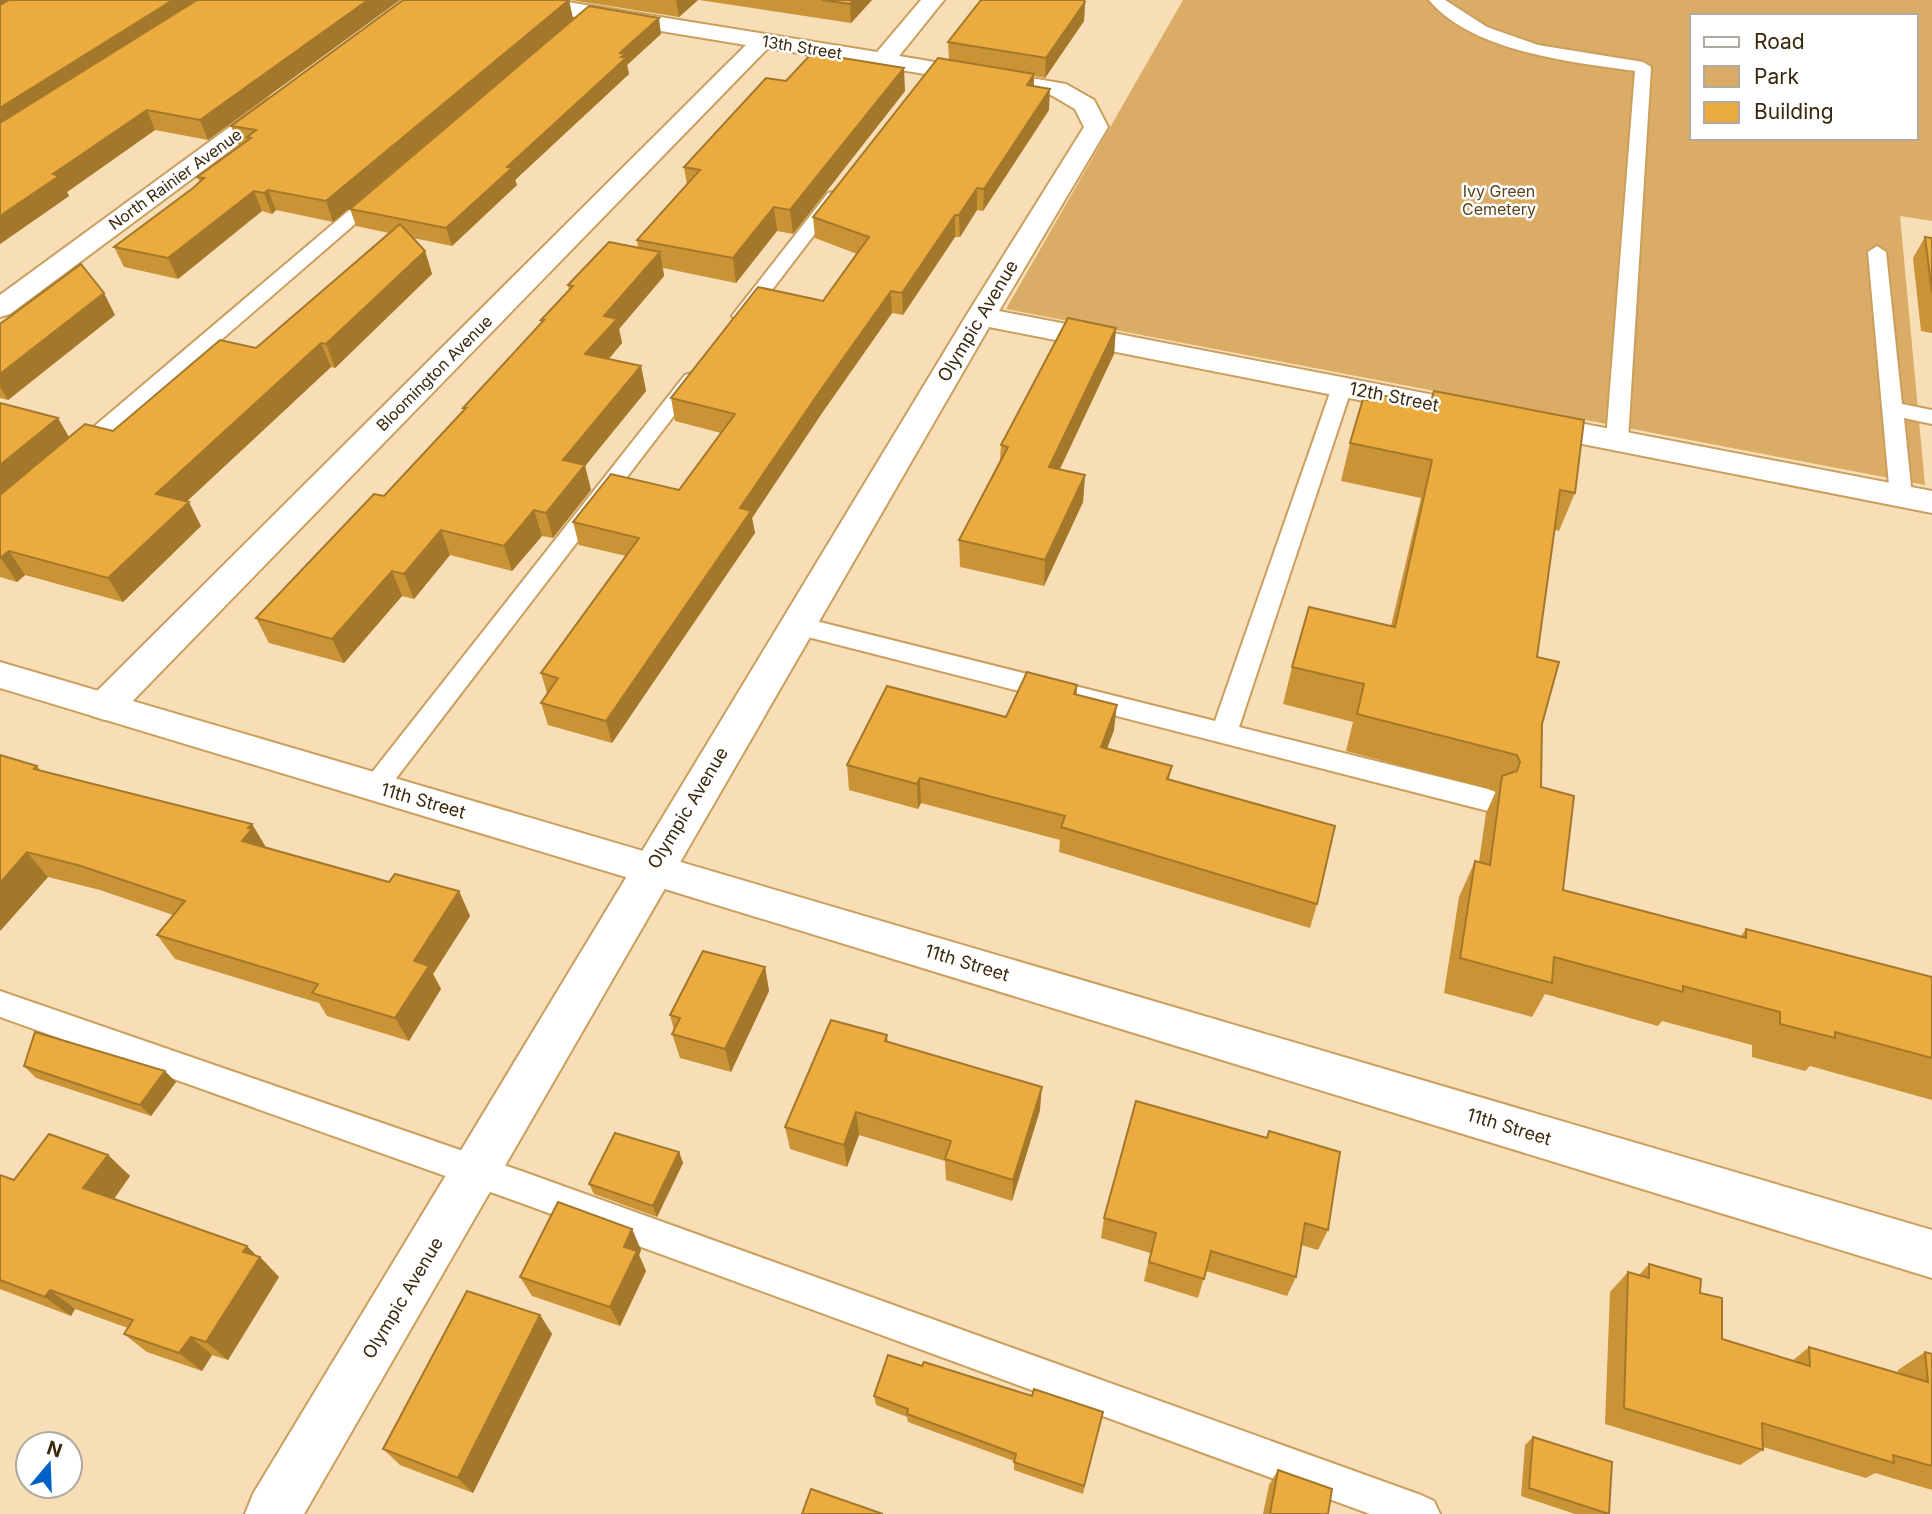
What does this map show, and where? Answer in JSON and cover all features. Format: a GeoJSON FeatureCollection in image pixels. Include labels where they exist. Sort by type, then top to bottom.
{"type":"FeatureCollection","features":[{"type":"Feature","properties":{"kind":"street","name":"13th Street"},"geometry":{"type":"LineString","coordinates":[[515,0],[593,10],[1058,89],[1085,105]]}},
{"type":"Feature","properties":{"kind":"street"},"geometry":{"type":"LineString","coordinates":[[883,60],[933,0]]}},
{"type":"Feature","properties":{"kind":"street","name":"Bloomington Avenue"},"geometry":{"type":"LineString","coordinates":[[105,706],[763,40]]}},
{"type":"Feature","properties":{"kind":"street","name":"North Rainier Avenue"},"geometry":{"type":"LineString","coordinates":[[0,308],[297,89]]}},
{"type":"Feature","properties":{"kind":"street","name":"Olympic Avenue"},"geometry":{"type":"LineString","coordinates":[[273,1514],[478,1172],[652,868],[796,625],[1096,127],[1085,105]]}},
{"type":"Feature","properties":{"kind":"street","name":"12th Street"},"geometry":{"type":"LineString","coordinates":[[980,316],[1932,502]]}},
{"type":"Feature","properties":{"kind":"street","name":"11th Street"},"geometry":{"type":"LineString","coordinates":[[0,675],[652,868],[1932,1254]]}},
{"type":"Feature","properties":{"kind":"lane"},"geometry":{"type":"LineString","coordinates":[[1436,0],[1454,15],[1514,43],[1553,55],[1643,67],[1617,440]]}},
{"type":"Feature","properties":{"kind":"lane"},"geometry":{"type":"LineString","coordinates":[[572,29],[593,10]]}},
{"type":"Feature","properties":{"kind":"lane"},"geometry":{"type":"LineString","coordinates":[[918,90],[935,68]]}},
{"type":"Feature","properties":{"kind":"lane"},"geometry":{"type":"LineString","coordinates":[[730,331],[850,178]]}},
{"type":"Feature","properties":{"kind":"lane"},"geometry":{"type":"LineString","coordinates":[[64,464],[392,183]]}},
{"type":"Feature","properties":{"kind":"lane"},"geometry":{"type":"LineString","coordinates":[[1877,252],[1901,496]]}},
{"type":"Feature","properties":{"kind":"lane"},"geometry":{"type":"LineString","coordinates":[[375,786],[705,363]]}},
{"type":"Feature","properties":{"kind":"lane"},"geometry":{"type":"LineString","coordinates":[[1224,734],[1342,387]]}},
{"type":"Feature","properties":{"kind":"lane"},"geometry":{"type":"LineString","coordinates":[[1893,409],[1932,417]]}},
{"type":"Feature","properties":{"kind":"lane"},"geometry":{"type":"LineString","coordinates":[[796,625],[1488,800]]}},
{"type":"Feature","properties":{"kind":"lane"},"geometry":{"type":"LineString","coordinates":[[0,1004],[478,1172],[1421,1514]]}},
{"type":"Feature","properties":{"kind":"green space","name":"Ivy Green Cemetery"},"geometry":{"type":"Polygon","coordinates":[[[1183,0],[1932,0],[1932,221],[1900,216],[1925,485],[1006,309],[1183,0]]]}},
{"type":"Feature","properties":{"kind":"building"},"geometry":{"type":"Polygon","coordinates":[[[9,0],[173,0],[0,108],[0,5],[9,0]]]}},
{"type":"Feature","properties":{"kind":"building"},"geometry":{"type":"Polygon","coordinates":[[[197,0],[368,0],[200,120],[147,110],[53,174],[59,176],[0,216],[0,123],[197,0]]]}},
{"type":"Feature","properties":{"kind":"building"},"geometry":{"type":"Polygon","coordinates":[[[403,0],[569,0],[326,201],[268,190],[264,193],[254,191],[168,258],[114,247],[193,188],[204,178],[197,177],[251,138],[247,137],[256,130],[231,126],[403,0]]]}},
{"type":"Feature","properties":{"kind":"building"},"geometry":{"type":"Polygon","coordinates":[[[821,0],[854,0],[850,4],[821,0]]]}},
{"type":"Feature","properties":{"kind":"building"},"geometry":{"type":"Polygon","coordinates":[[[981,0],[1085,2],[1046,58],[948,42],[981,0]]]}},
{"type":"Feature","properties":{"kind":"building"},"geometry":{"type":"Polygon","coordinates":[[[589,6],[659,18],[620,53],[625,54],[621,57],[626,58],[507,167],[512,168],[446,228],[350,209],[589,6]]]}},
{"type":"Feature","properties":{"kind":"building"},"geometry":{"type":"Polygon","coordinates":[[[812,53],[904,68],[790,210],[774,207],[733,258],[637,240],[700,170],[684,167],[766,78],[786,81],[812,53]]]}},
{"type":"Feature","properties":{"kind":"building"},"geometry":{"type":"Polygon","coordinates":[[[938,58],[1034,74],[1027,85],[1050,89],[984,189],[977,188],[959,215],[955,215],[902,293],[891,291],[820,391],[740,508],[751,511],[606,721],[541,703],[558,678],[541,673],[639,538],[573,522],[611,474],[679,490],[735,414],[671,398],[758,287],[823,301],[869,237],[813,217],[938,58]]]}},
{"type":"Feature","properties":{"kind":"building"},"geometry":{"type":"Polygon","coordinates":[[[400,224],[425,251],[326,344],[321,343],[156,494],[189,502],[108,578],[9,551],[0,558],[0,495],[85,424],[113,431],[220,340],[256,348],[400,224]]]}},
{"type":"Feature","properties":{"kind":"building"},"geometry":{"type":"Polygon","coordinates":[[[1925,237],[1932,238],[1932,292],[1925,237]]]}},
{"type":"Feature","properties":{"kind":"building"},"geometry":{"type":"Polygon","coordinates":[[[609,242],[660,252],[604,316],[617,319],[585,354],[641,366],[563,460],[585,465],[546,513],[534,510],[504,546],[441,530],[404,574],[392,571],[332,639],[256,618],[374,494],[384,496],[544,320],[541,320],[573,286],[568,285],[609,242]]]}},
{"type":"Feature","properties":{"kind":"building"},"geometry":{"type":"Polygon","coordinates":[[[81,264],[104,293],[0,374],[0,324],[81,264]]]}},
{"type":"Feature","properties":{"kind":"building"},"geometry":{"type":"Polygon","coordinates":[[[1068,318],[1116,328],[1049,467],[1085,475],[1045,560],[959,540],[1008,447],[1001,445],[1068,318]]]}},
{"type":"Feature","properties":{"kind":"building"},"geometry":{"type":"Polygon","coordinates":[[[1434,391],[1584,420],[1575,493],[1560,490],[1537,657],[1559,662],[1542,724],[1541,787],[1574,796],[1563,890],[1746,938],[1746,929],[1932,977],[1932,1058],[1835,1032],[1835,1038],[1780,1024],[1780,1012],[1683,986],[1683,992],[1554,957],[1552,983],[1460,958],[1475,861],[1490,865],[1502,776],[1517,771],[1520,762],[1517,755],[1357,714],[1364,684],[1292,667],[1309,607],[1395,627],[1432,460],[1350,443],[1363,399],[1368,400],[1370,393],[1430,405],[1434,391]]]}},
{"type":"Feature","properties":{"kind":"building"},"geometry":{"type":"Polygon","coordinates":[[[0,403],[58,418],[0,465],[0,403]]]}},
{"type":"Feature","properties":{"kind":"building"},"geometry":{"type":"Polygon","coordinates":[[[1027,672],[1077,685],[1074,694],[1117,705],[1101,747],[1172,766],[1167,779],[1335,826],[1317,904],[1061,827],[1065,816],[920,778],[917,784],[847,765],[887,686],[1006,717],[1027,672]]]}},
{"type":"Feature","properties":{"kind":"building"},"geometry":{"type":"Polygon","coordinates":[[[0,755],[37,766],[34,769],[252,824],[248,828],[252,829],[242,841],[389,882],[395,874],[459,891],[414,961],[429,966],[395,1018],[312,993],[318,984],[157,935],[185,901],[81,866],[27,852],[0,883],[0,755]]]}},
{"type":"Feature","properties":{"kind":"building"},"geometry":{"type":"Polygon","coordinates":[[[703,951],[765,967],[725,1049],[672,1034],[680,1018],[670,1015],[703,951]]]}},
{"type":"Feature","properties":{"kind":"building"},"geometry":{"type":"Polygon","coordinates":[[[831,1020],[887,1035],[885,1041],[1042,1087],[1013,1180],[945,1159],[951,1141],[856,1112],[844,1145],[785,1127],[831,1020]]]}},
{"type":"Feature","properties":{"kind":"building"},"geometry":{"type":"Polygon","coordinates":[[[35,1032],[165,1071],[140,1105],[24,1066],[35,1032]]]}},
{"type":"Feature","properties":{"kind":"building"},"geometry":{"type":"Polygon","coordinates":[[[1136,1101],[1267,1138],[1269,1131],[1340,1152],[1328,1230],[1305,1223],[1296,1277],[1211,1251],[1204,1279],[1149,1262],[1156,1233],[1104,1218],[1136,1101]]]}},
{"type":"Feature","properties":{"kind":"building"},"geometry":{"type":"Polygon","coordinates":[[[615,1133],[679,1152],[653,1206],[589,1184],[615,1133]]]}},
{"type":"Feature","properties":{"kind":"building"},"geometry":{"type":"Polygon","coordinates":[[[49,1134],[108,1155],[83,1188],[247,1246],[243,1252],[260,1257],[206,1342],[191,1337],[179,1353],[124,1334],[133,1320],[50,1290],[45,1297],[0,1280],[0,1175],[14,1180],[49,1134]]]}},
{"type":"Feature","properties":{"kind":"building"},"geometry":{"type":"Polygon","coordinates":[[[558,1202],[632,1229],[624,1247],[637,1251],[610,1307],[520,1277],[558,1202]]]}},
{"type":"Feature","properties":{"kind":"building"},"geometry":{"type":"Polygon","coordinates":[[[1649,1264],[1701,1279],[1700,1293],[1722,1298],[1722,1339],[1810,1366],[1809,1347],[1928,1382],[1925,1352],[1932,1354],[1932,1466],[1893,1455],[1894,1463],[1762,1423],[1763,1450],[1624,1408],[1628,1272],[1649,1278],[1649,1264]]]}},
{"type":"Feature","properties":{"kind":"building"},"geometry":{"type":"Polygon","coordinates":[[[467,1291],[540,1315],[458,1478],[383,1449],[467,1291]]]}},
{"type":"Feature","properties":{"kind":"building"},"geometry":{"type":"Polygon","coordinates":[[[888,1355],[922,1366],[924,1362],[1032,1396],[1034,1389],[1103,1412],[1084,1486],[1014,1462],[1016,1454],[907,1414],[908,1409],[874,1396],[888,1355]]]}},
{"type":"Feature","properties":{"kind":"building"},"geometry":{"type":"Polygon","coordinates":[[[1533,1437],[1612,1462],[1609,1514],[1529,1488],[1533,1437]]]}},
{"type":"Feature","properties":{"kind":"building"},"geometry":{"type":"Polygon","coordinates":[[[1278,1470],[1332,1489],[1328,1514],[1270,1514],[1278,1470]]]}},
{"type":"Feature","properties":{"kind":"building"},"geometry":{"type":"Polygon","coordinates":[[[811,1489],[883,1514],[802,1514],[811,1489]]]}}]}
